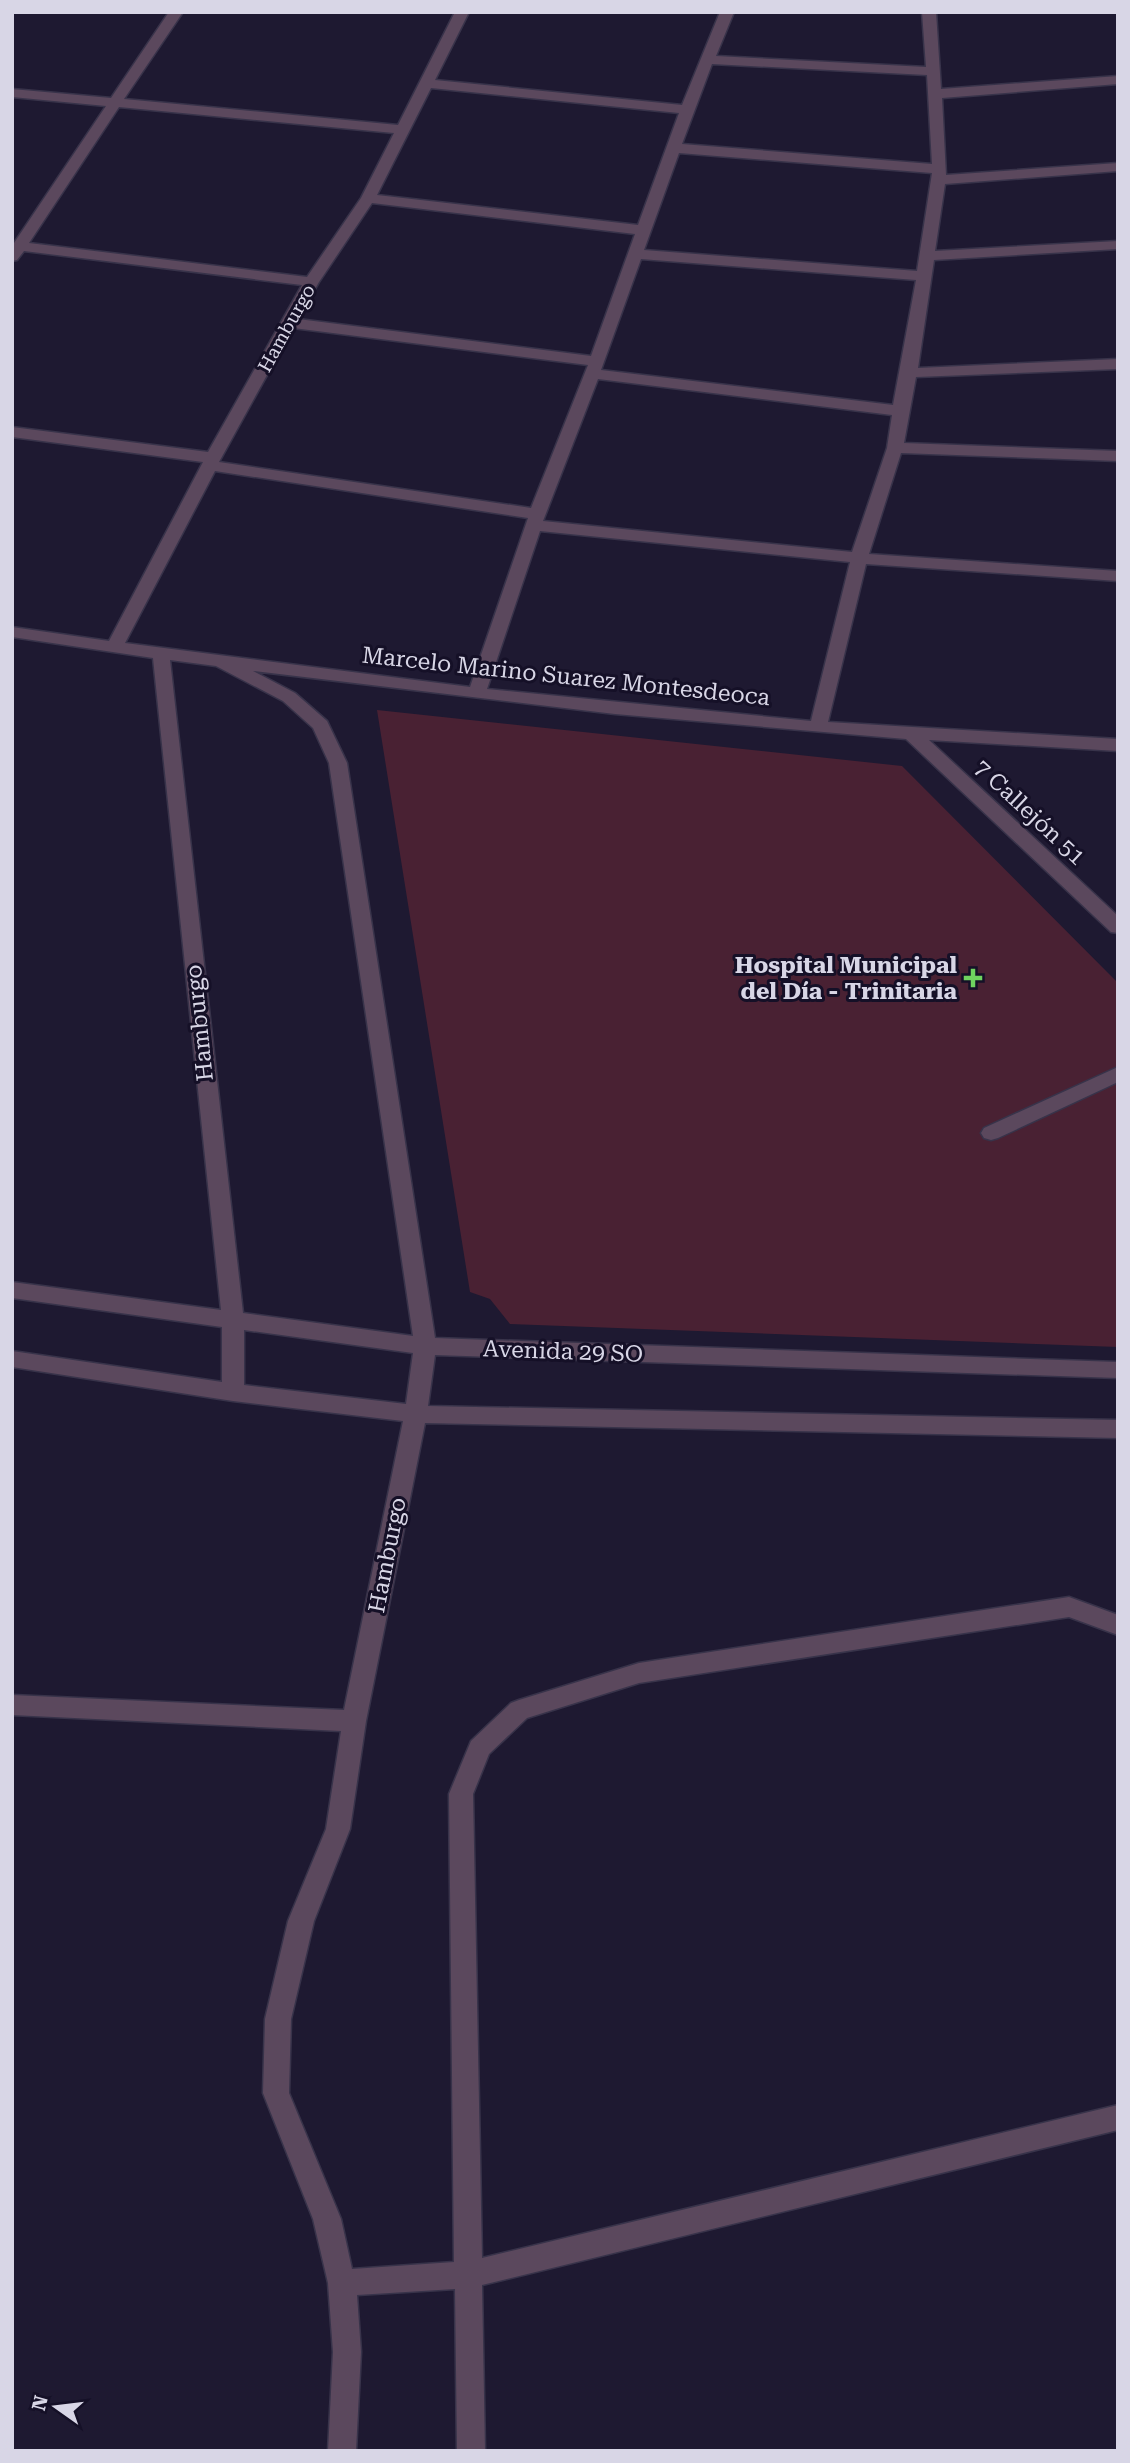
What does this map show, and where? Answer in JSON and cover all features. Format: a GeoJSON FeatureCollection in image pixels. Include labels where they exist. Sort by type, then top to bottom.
{"type":"FeatureCollection","features":[{"type":"Feature","properties":{"kind":"street"},"geometry":{"type":"LineString","coordinates":[[176,12],[17,251],[311,282]]}},
{"type":"Feature","properties":{"kind":"street","name":"Hamburgo"},"geometry":{"type":"LineString","coordinates":[[114,647],[211,461],[311,282],[368,198],[462,12]]}},
{"type":"Feature","properties":{"kind":"street"},"geometry":{"type":"LineString","coordinates":[[477,694],[535,519],[594,367],[687,110],[727,12]]}},
{"type":"Feature","properties":{"kind":"street"},"geometry":{"type":"LineString","coordinates":[[818,727],[859,558],[895,448],[909,373],[939,174],[929,12]]}},
{"type":"Feature","properties":{"kind":"street"},"geometry":{"type":"LineString","coordinates":[[706,60],[931,71]]}},
{"type":"Feature","properties":{"kind":"street"},"geometry":{"type":"LineString","coordinates":[[936,94],[1118,80]]}},
{"type":"Feature","properties":{"kind":"street"},"geometry":{"type":"LineString","coordinates":[[426,83],[687,110]]}},
{"type":"Feature","properties":{"kind":"street"},"geometry":{"type":"LineString","coordinates":[[12,93],[402,130]]}},
{"type":"Feature","properties":{"kind":"street"},"geometry":{"type":"LineString","coordinates":[[674,148],[939,174],[1118,167]]}},
{"type":"Feature","properties":{"kind":"street"},"geometry":{"type":"LineString","coordinates":[[368,198],[642,230]]}},
{"type":"Feature","properties":{"kind":"street"},"geometry":{"type":"LineString","coordinates":[[926,256],[1118,245]]}},
{"type":"Feature","properties":{"kind":"street"},"geometry":{"type":"LineString","coordinates":[[634,254],[922,276]]}},
{"type":"Feature","properties":{"kind":"street"},"geometry":{"type":"LineString","coordinates":[[289,323],[900,411]]}},
{"type":"Feature","properties":{"kind":"street"},"geometry":{"type":"LineString","coordinates":[[909,373],[1118,364]]}},
{"type":"Feature","properties":{"kind":"street"},"geometry":{"type":"LineString","coordinates":[[12,432],[211,461],[535,519],[859,558],[1118,576]]}},
{"type":"Feature","properties":{"kind":"street"},"geometry":{"type":"LineString","coordinates":[[895,448],[1118,456]]}},
{"type":"Feature","properties":{"kind":"street","name":"Marcelo Marino Suarez Montesdeoca"},"geometry":{"type":"LineString","coordinates":[[12,632],[160,654],[477,694],[818,727],[1118,745]]}},
{"type":"Feature","properties":{"kind":"street","name":"Hamburgo"},"geometry":{"type":"LineString","coordinates":[[160,654],[233,1322],[233,1392]]}},
{"type":"Feature","properties":{"kind":"street","name":"Hamburgo"},"geometry":{"type":"LineString","coordinates":[[219,661],[289,697],[321,725],[338,763],[425,1346],[416,1414],[354,1721],[338,1829],[301,1921],[278,2019],[276,2092],[327,2219],[342,2283],[347,2352],[342,2451]]}},
{"type":"Feature","properties":{"kind":"street","name":"7 Callejón 51"},"geometry":{"type":"LineString","coordinates":[[909,732],[1118,927]]}},
{"type":"Feature","properties":{"kind":"street"},"geometry":{"type":"LineString","coordinates":[[991,1133],[1118,1074]]}},
{"type":"Feature","properties":{"kind":"street","name":"Avenida 29 SO"},"geometry":{"type":"LineString","coordinates":[[12,1290],[425,1346],[1118,1370]]}},
{"type":"Feature","properties":{"kind":"street"},"geometry":{"type":"LineString","coordinates":[[12,1359],[233,1392],[416,1414],[1118,1429]]}},
{"type":"Feature","properties":{"kind":"street"},"geometry":{"type":"LineString","coordinates":[[471,2451],[461,1794],[480,1748],[519,1710],[639,1674],[1069,1607],[1118,1625]]}},
{"type":"Feature","properties":{"kind":"street"},"geometry":{"type":"LineString","coordinates":[[12,1705],[354,1721]]}},
{"type":"Feature","properties":{"kind":"street"},"geometry":{"type":"LineString","coordinates":[[342,2283],[468,2275],[1118,2117]]}},
{"type":"Feature","properties":{"kind":"shaded area"},"geometry":{"type":"Polygon","coordinates":[[[377,710],[902,766],[1118,983],[1118,1347],[510,1324],[490,1299],[470,1292],[377,710]]]}},
{"type":"Feature","properties":{"kind":"place","name":"Hospital Municipal del Día - Trinitaria"},"geometry":{"type":"Point","coordinates":[973,978]}}]}
